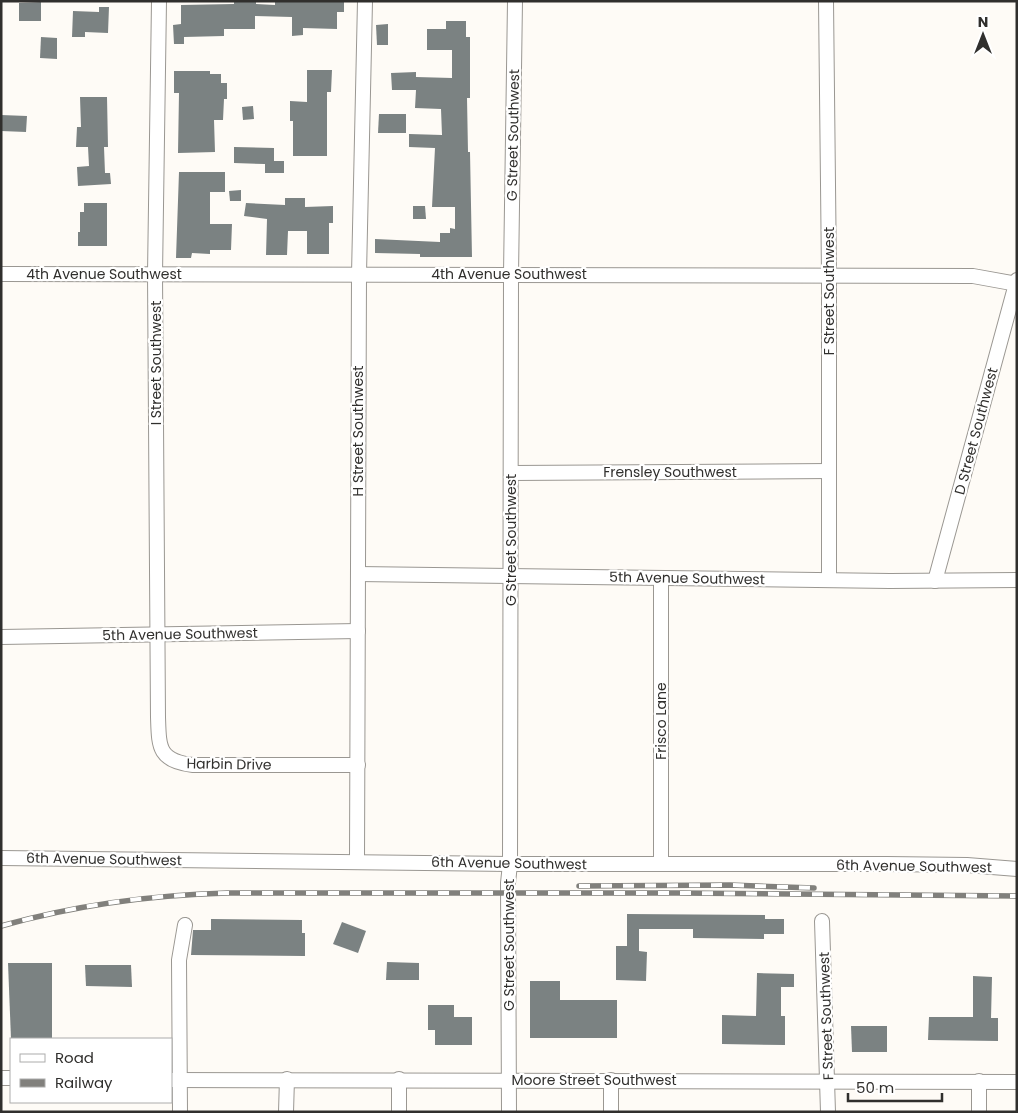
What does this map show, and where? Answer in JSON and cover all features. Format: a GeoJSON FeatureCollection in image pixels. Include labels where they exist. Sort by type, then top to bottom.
{"type":"FeatureCollection","features":[{"type":"Feature","properties":{"kind":"street","name":"I Street Southwest"},"geometry":{"type":"LineString","coordinates":[[157,634],[155,274],[159,1]]}},
{"type":"Feature","properties":{"kind":"street","name":"H Street Southwest"},"geometry":{"type":"LineString","coordinates":[[357,861],[359,274],[365,1]]}},
{"type":"Feature","properties":{"kind":"street","name":"G Street Southwest"},"geometry":{"type":"LineString","coordinates":[[509,1112],[508,883],[510,864],[511,274],[515,1]]}},
{"type":"Feature","properties":{"kind":"street","name":"F Street Southwest"},"geometry":{"type":"LineString","coordinates":[[826,1],[829,275],[829,580]]}},
{"type":"Feature","properties":{"kind":"street","name":"4th Avenue Southwest"},"geometry":{"type":"LineString","coordinates":[[1,274],[973,276],[1016,283]]}},
{"type":"Feature","properties":{"kind":"street","name":"D Street Southwest"},"geometry":{"type":"LineString","coordinates":[[935,581],[1016,283]]}},
{"type":"Feature","properties":{"kind":"street","name":"Frensley Southwest"},"geometry":{"type":"LineString","coordinates":[[511,473],[829,470]]}},
{"type":"Feature","properties":{"kind":"street","name":"5th Avenue Southwest"},"geometry":{"type":"LineString","coordinates":[[358,574],[935,581],[1017,580]]}},
{"type":"Feature","properties":{"kind":"street","name":"Frisco Lane"},"geometry":{"type":"LineString","coordinates":[[661,578],[661,864]]}},
{"type":"Feature","properties":{"kind":"street","name":"5th Avenue Southwest"},"geometry":{"type":"LineString","coordinates":[[1,637],[358,631]]}},
{"type":"Feature","properties":{"kind":"street","name":"Harbin Drive"},"geometry":{"type":"LineString","coordinates":[[157,634],[159,745],[164,753],[172,759],[193,765],[358,765]]}},
{"type":"Feature","properties":{"kind":"street","name":"6th Avenue Southwest"},"geometry":{"type":"LineString","coordinates":[[1,858],[510,864],[907,864],[967,865],[1017,869]]}},
{"type":"Feature","properties":{"kind":"street","name":"F Street Southwest"},"geometry":{"type":"LineString","coordinates":[[822,921],[828,1112]]}},
{"type":"Feature","properties":{"kind":"street"},"geometry":{"type":"LineString","coordinates":[[180,1112],[175,1080],[179,960],[185,925]]}},
{"type":"Feature","properties":{"kind":"street"},"geometry":{"type":"LineString","coordinates":[[399,1079],[399,1112]]}},
{"type":"Feature","properties":{"kind":"street","name":"Moore Street Southwest"},"geometry":{"type":"LineString","coordinates":[[175,1080],[828,1080],[1017,1082]]}},
{"type":"Feature","properties":{"kind":"street"},"geometry":{"type":"LineString","coordinates":[[286,1112],[287,1080]]}},
{"type":"Feature","properties":{"kind":"street"},"geometry":{"type":"LineString","coordinates":[[611,1080],[611,1112]]}},
{"type":"Feature","properties":{"kind":"street"},"geometry":{"type":"LineString","coordinates":[[979,1081],[979,1112]]}},
{"type":"Feature","properties":{"kind":"building"},"geometry":{"type":"Polygon","coordinates":[[[234,1],[256,1],[256,4],[275,5],[275,1],[344,1],[344,12],[337,12],[337,29],[303,28],[303,35],[292,36],[292,17],[255,16],[255,29],[224,29],[224,36],[184,37],[184,44],[174,44],[173,25],[181,24],[181,5],[234,4],[234,1]]]}},
{"type":"Feature","properties":{"kind":"building"},"geometry":{"type":"Polygon","coordinates":[[[41,2],[41,21],[19,21],[19,3],[41,2]]]}},
{"type":"Feature","properties":{"kind":"building"},"geometry":{"type":"Polygon","coordinates":[[[99,7],[109,7],[108,33],[85,32],[85,37],[72,37],[73,11],[99,12],[99,7]]]}},
{"type":"Feature","properties":{"kind":"building"},"geometry":{"type":"Polygon","coordinates":[[[446,21],[466,21],[466,37],[470,37],[470,98],[467,98],[472,257],[420,257],[420,254],[375,253],[375,239],[440,242],[440,233],[450,233],[450,228],[455,229],[455,207],[432,207],[435,148],[409,147],[409,134],[442,135],[441,109],[415,108],[416,90],[392,90],[391,73],[416,72],[416,77],[452,78],[452,50],[427,50],[427,29],[446,29],[446,21]]]}},
{"type":"Feature","properties":{"kind":"building"},"geometry":{"type":"Polygon","coordinates":[[[388,24],[388,45],[377,45],[376,25],[388,24]]]}},
{"type":"Feature","properties":{"kind":"building"},"geometry":{"type":"Polygon","coordinates":[[[41,37],[57,38],[57,59],[40,58],[41,37]]]}},
{"type":"Feature","properties":{"kind":"building"},"geometry":{"type":"Polygon","coordinates":[[[307,70],[332,70],[331,92],[327,92],[327,156],[293,156],[293,121],[290,121],[290,101],[307,102],[307,70]]]}},
{"type":"Feature","properties":{"kind":"building"},"geometry":{"type":"Polygon","coordinates":[[[174,71],[210,71],[210,74],[221,74],[221,83],[227,83],[227,99],[224,99],[223,120],[214,120],[215,152],[178,153],[179,93],[174,93],[174,71]]]}},
{"type":"Feature","properties":{"kind":"building"},"geometry":{"type":"Polygon","coordinates":[[[80,97],[107,97],[108,147],[104,147],[105,173],[110,173],[111,184],[78,186],[77,167],[89,166],[88,147],[76,147],[77,127],[81,127],[80,97]]]}},
{"type":"Feature","properties":{"kind":"building"},"geometry":{"type":"Polygon","coordinates":[[[253,106],[254,119],[243,120],[242,107],[253,106]]]}},
{"type":"Feature","properties":{"kind":"building"},"geometry":{"type":"Polygon","coordinates":[[[379,114],[406,114],[406,133],[378,133],[379,114]]]}},
{"type":"Feature","properties":{"kind":"building"},"geometry":{"type":"Polygon","coordinates":[[[1,115],[27,116],[26,132],[1,131],[1,115]]]}},
{"type":"Feature","properties":{"kind":"building"},"geometry":{"type":"Polygon","coordinates":[[[234,147],[274,148],[274,161],[284,161],[284,173],[265,173],[265,164],[234,163],[234,147]]]}},
{"type":"Feature","properties":{"kind":"building"},"geometry":{"type":"Polygon","coordinates":[[[179,172],[225,172],[225,192],[210,192],[210,224],[232,224],[231,250],[210,250],[210,254],[192,253],[191,258],[176,258],[179,172]]]}},
{"type":"Feature","properties":{"kind":"building"},"geometry":{"type":"Polygon","coordinates":[[[241,190],[241,201],[230,201],[229,191],[241,190]]]}},
{"type":"Feature","properties":{"kind":"building"},"geometry":{"type":"Polygon","coordinates":[[[285,198],[305,198],[305,207],[333,206],[333,223],[329,223],[329,254],[307,254],[307,231],[288,231],[287,255],[266,255],[267,219],[244,216],[246,203],[285,205],[285,198]]]}},
{"type":"Feature","properties":{"kind":"building"},"geometry":{"type":"Polygon","coordinates":[[[84,203],[107,203],[107,246],[78,246],[80,212],[84,212],[84,203]]]}},
{"type":"Feature","properties":{"kind":"building"},"geometry":{"type":"Polygon","coordinates":[[[413,206],[425,206],[426,219],[413,219],[413,206]]]}},
{"type":"Feature","properties":{"kind":"building"},"geometry":{"type":"Polygon","coordinates":[[[627,914],[765,915],[765,919],[784,919],[784,934],[764,934],[764,939],[693,938],[693,929],[639,929],[639,951],[647,952],[646,981],[616,980],[616,946],[627,946],[627,914]]]}},
{"type":"Feature","properties":{"kind":"building"},"geometry":{"type":"Polygon","coordinates":[[[211,919],[302,920],[302,933],[305,933],[305,956],[191,955],[193,930],[211,930],[211,919]]]}},
{"type":"Feature","properties":{"kind":"building"},"geometry":{"type":"Polygon","coordinates":[[[342,922],[366,931],[358,953],[333,944],[342,922]]]}},
{"type":"Feature","properties":{"kind":"building"},"geometry":{"type":"Polygon","coordinates":[[[387,962],[419,963],[419,980],[386,980],[387,962]]]}},
{"type":"Feature","properties":{"kind":"building"},"geometry":{"type":"Polygon","coordinates":[[[8,963],[52,963],[52,1038],[11,1038],[8,963]]]}},
{"type":"Feature","properties":{"kind":"building"},"geometry":{"type":"Polygon","coordinates":[[[85,965],[131,965],[132,987],[86,986],[85,965]]]}},
{"type":"Feature","properties":{"kind":"building"},"geometry":{"type":"Polygon","coordinates":[[[757,973],[794,974],[794,987],[781,987],[781,1016],[785,1016],[785,1045],[722,1044],[722,1015],[756,1016],[757,973]]]}},
{"type":"Feature","properties":{"kind":"building"},"geometry":{"type":"Polygon","coordinates":[[[973,976],[992,977],[991,1018],[998,1018],[998,1041],[928,1040],[929,1017],[973,1017],[973,976]]]}},
{"type":"Feature","properties":{"kind":"building"},"geometry":{"type":"Polygon","coordinates":[[[530,981],[560,981],[560,1000],[617,1000],[617,1038],[530,1038],[530,981]]]}},
{"type":"Feature","properties":{"kind":"building"},"geometry":{"type":"Polygon","coordinates":[[[428,1005],[454,1005],[454,1017],[472,1017],[472,1045],[435,1045],[435,1030],[428,1030],[428,1005]]]}},
{"type":"Feature","properties":{"kind":"building"},"geometry":{"type":"Polygon","coordinates":[[[851,1026],[887,1026],[887,1052],[852,1052],[851,1026]]]}},
{"type":"Feature","properties":{"kind":"railway"},"geometry":{"type":"LineString","coordinates":[[579,886],[730,885],[814,888]]}},
{"type":"Feature","properties":{"kind":"railway"},"geometry":{"type":"LineString","coordinates":[[1,926],[57,912],[113,902],[227,893],[678,893],[1017,896]]}}]}
